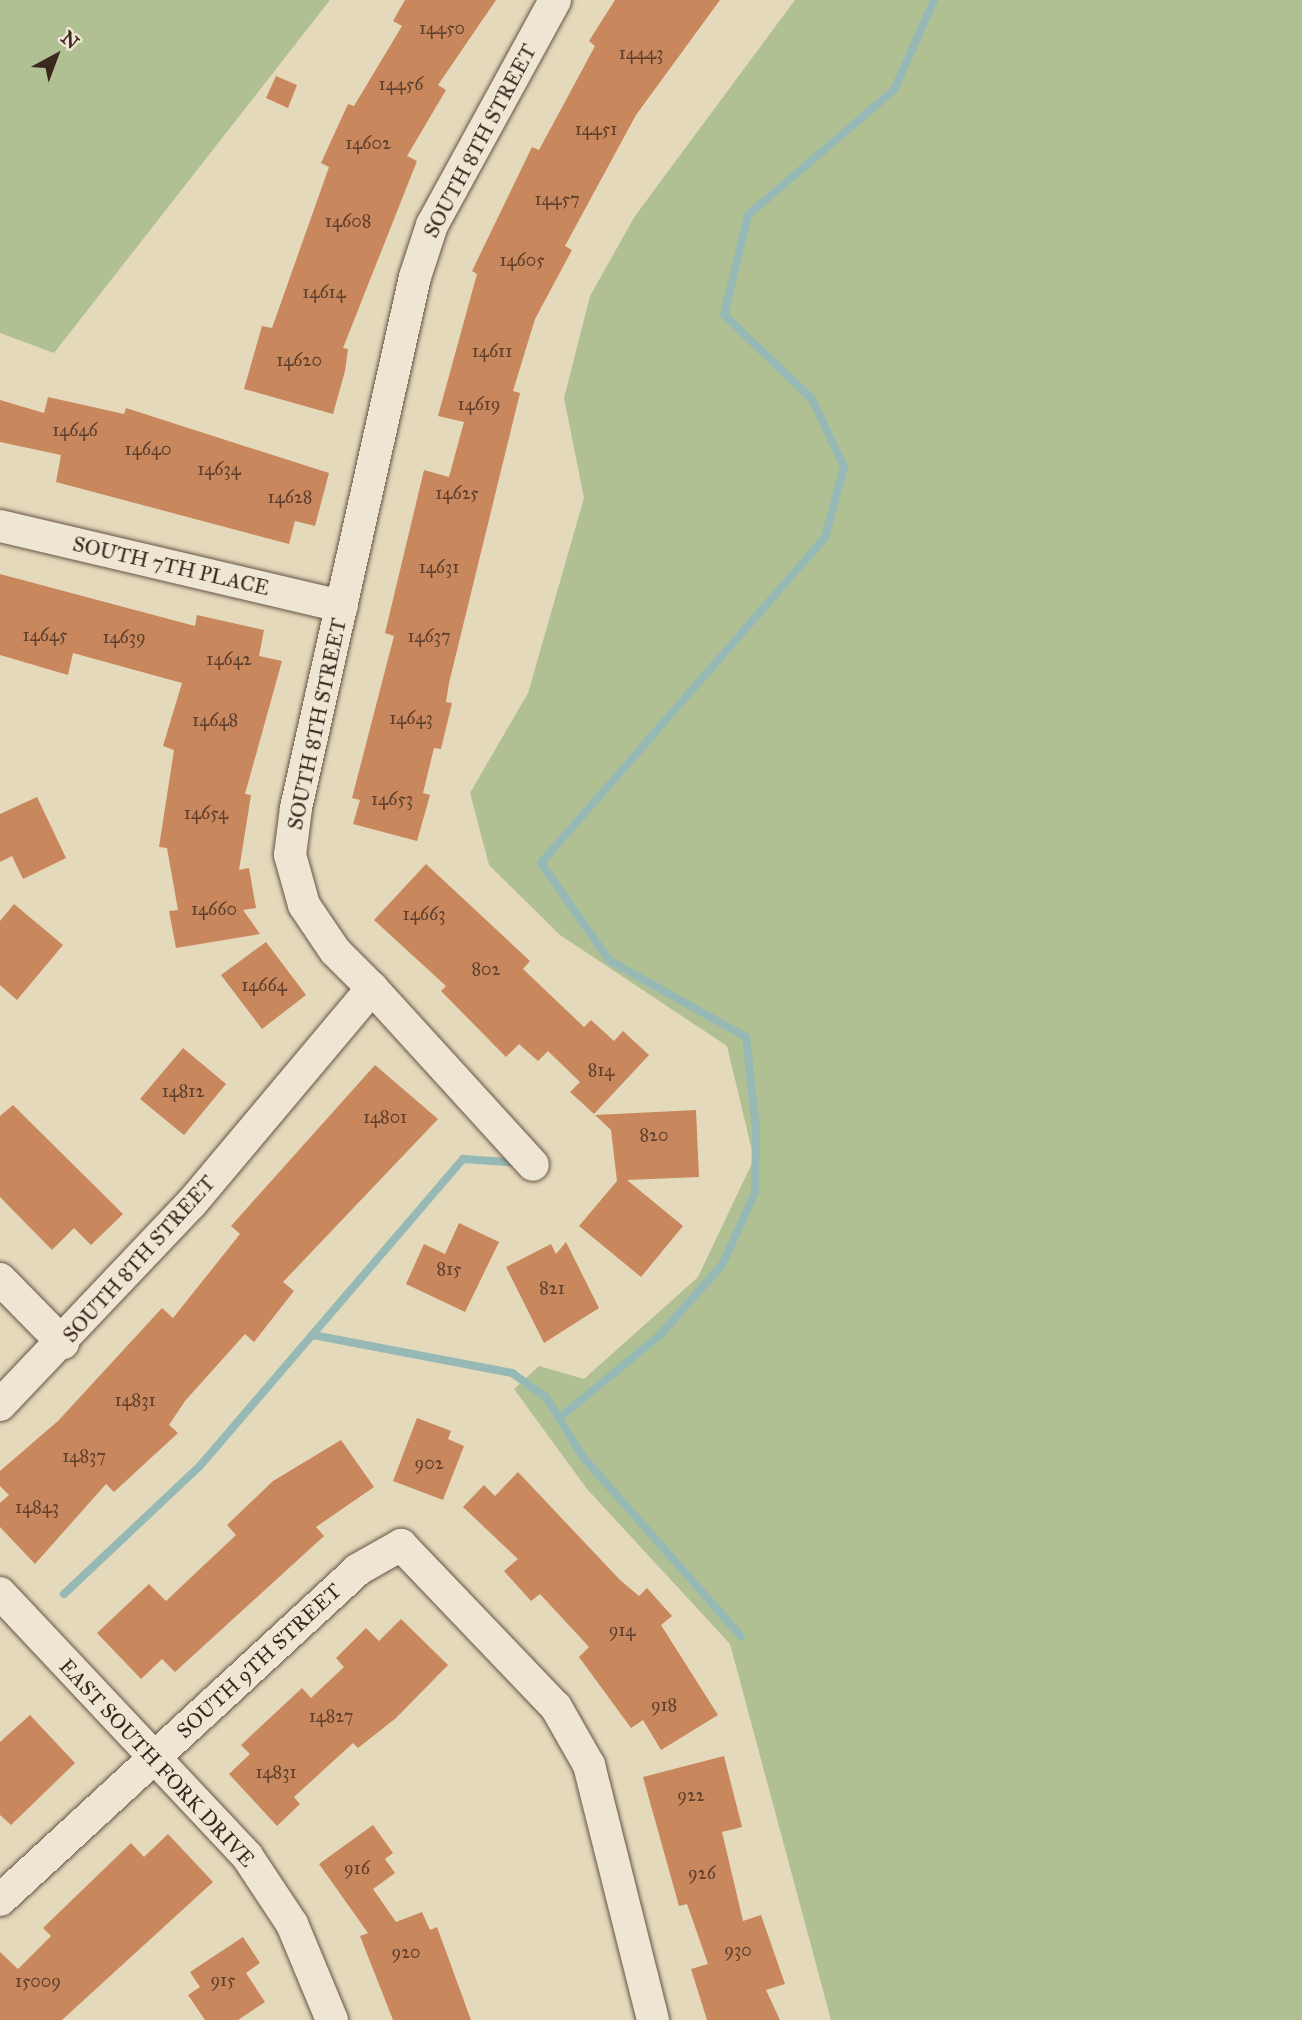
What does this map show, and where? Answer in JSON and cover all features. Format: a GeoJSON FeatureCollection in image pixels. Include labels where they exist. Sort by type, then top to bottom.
{"type":"FeatureCollection","features":[{"type":"Feature","properties":{"kind":"street","name":"SOUTH 8TH STREET"},"geometry":{"type":"LineString","coordinates":[[0,1405],[63,1343],[191,1204],[372,988],[335,951],[304,905],[290,855],[342,606],[432,225],[555,0]]}},
{"type":"Feature","properties":{"kind":"street","name":"SOUTH 7TH PLACE"},"geometry":{"type":"LineString","coordinates":[[0,526],[342,606]]}},
{"type":"Feature","properties":{"kind":"street"},"geometry":{"type":"LineString","coordinates":[[372,988],[533,1165]]}},
{"type":"Feature","properties":{"kind":"street"},"geometry":{"type":"LineString","coordinates":[[0,1279],[63,1343]]}},
{"type":"Feature","properties":{"kind":"street","name":"SOUTH 9TH STREET"},"geometry":{"type":"LineString","coordinates":[[0,1900],[357,1570],[401,1545],[556,1707],[589,1765],[653,2020]]}},
{"type":"Feature","properties":{"kind":"street","name":"EAST SOUTH FORK DRIVE"},"geometry":{"type":"LineString","coordinates":[[0,1593],[247,1856],[292,1924],[332,2020]]}},
{"type":"Feature","properties":{"kind":"green space"},"geometry":{"type":"Polygon","coordinates":[[[0,0],[330,0],[54,353],[0,333],[0,0]]]}},
{"type":"Feature","properties":{"kind":"green space"},"geometry":{"type":"Polygon","coordinates":[[[795,0],[1302,0],[1302,2020],[831,2020],[730,1644],[587,1489],[514,1389],[539,1366],[584,1379],[698,1277],[754,1159],[727,1046],[560,935],[489,865],[470,793],[528,693],[584,498],[564,398],[590,296],[635,216],[795,0]]]}},
{"type":"Feature","properties":{"kind":"building"},"geometry":{"type":"Polygon","coordinates":[[[405,0],[496,0],[438,85],[446,90],[407,156],[417,161],[343,348],[348,349],[345,371],[333,414],[244,389],[262,326],[272,328],[329,167],[321,163],[348,104],[354,106],[402,26],[393,21],[405,0]]]}},
{"type":"Feature","properties":{"kind":"building"},"geometry":{"type":"Polygon","coordinates":[[[615,0],[720,0],[636,115],[565,246],[572,250],[535,319],[513,391],[520,393],[449,683],[446,702],[452,703],[441,749],[434,748],[423,793],[430,795],[417,841],[353,824],[360,800],[352,798],[394,636],[385,633],[424,470],[449,477],[464,422],[438,416],[477,274],[472,271],[532,147],[539,150],[595,46],[589,41],[615,0]]]}},
{"type":"Feature","properties":{"kind":"building"},"geometry":{"type":"Polygon","coordinates":[[[276,76],[297,85],[288,108],[266,98],[276,76]]]}},
{"type":"Feature","properties":{"kind":"building"},"geometry":{"type":"Polygon","coordinates":[[[48,397],[124,414],[126,408],[329,473],[315,526],[295,521],[289,544],[56,482],[61,455],[0,442],[0,400],[44,413],[48,397]]]}},
{"type":"Feature","properties":{"kind":"building"},"geometry":{"type":"Polygon","coordinates":[[[0,574],[195,626],[197,615],[264,630],[259,656],[282,661],[245,794],[251,795],[239,870],[249,868],[256,908],[243,910],[260,934],[176,948],[169,911],[178,910],[167,848],[159,847],[174,750],[163,746],[182,683],[73,653],[68,675],[0,655],[0,574]]]}},
{"type":"Feature","properties":{"kind":"building"},"geometry":{"type":"Polygon","coordinates":[[[37,797],[66,858],[23,879],[12,856],[0,862],[0,814],[37,797]]]}},
{"type":"Feature","properties":{"kind":"building"},"geometry":{"type":"Polygon","coordinates":[[[426,864],[530,961],[523,969],[584,1027],[591,1020],[614,1041],[623,1031],[649,1055],[594,1114],[570,1092],[580,1082],[548,1051],[538,1061],[519,1044],[506,1057],[441,991],[446,986],[374,920],[426,864]]]}},
{"type":"Feature","properties":{"kind":"building"},"geometry":{"type":"Polygon","coordinates":[[[14,904],[63,945],[17,1000],[0,985],[0,921],[14,904]]]}},
{"type":"Feature","properties":{"kind":"building"},"geometry":{"type":"Polygon","coordinates":[[[266,942],[306,995],[262,1029],[221,975],[266,942]]]}},
{"type":"Feature","properties":{"kind":"building"},"geometry":{"type":"Polygon","coordinates":[[[183,1048],[226,1084],[184,1135],[140,1099],[183,1048]]]}},
{"type":"Feature","properties":{"kind":"building"},"geometry":{"type":"Polygon","coordinates":[[[375,1065],[438,1119],[283,1282],[294,1291],[254,1342],[245,1334],[185,1401],[169,1425],[178,1433],[114,1492],[106,1484],[35,1564],[0,1527],[0,1503],[9,1495],[0,1486],[0,1471],[58,1421],[162,1308],[173,1318],[240,1234],[231,1226],[375,1065]]]}},
{"type":"Feature","properties":{"kind":"building"},"geometry":{"type":"Polygon","coordinates":[[[13,1105],[123,1214],[91,1245],[74,1228],[52,1250],[0,1197],[0,1116],[13,1105]]]}},
{"type":"Feature","properties":{"kind":"building"},"geometry":{"type":"Polygon","coordinates":[[[696,1110],[699,1177],[627,1180],[683,1226],[641,1277],[579,1226],[617,1181],[611,1130],[595,1115],[696,1110]]]}},
{"type":"Feature","properties":{"kind":"building"},"geometry":{"type":"Polygon","coordinates":[[[459,1223],[499,1242],[465,1312],[406,1284],[424,1244],[445,1254],[459,1223]]]}},
{"type":"Feature","properties":{"kind":"building"},"geometry":{"type":"Polygon","coordinates":[[[566,1242],[599,1308],[544,1343],[506,1267],[551,1244],[556,1254],[566,1242]]]}},
{"type":"Feature","properties":{"kind":"building"},"geometry":{"type":"Polygon","coordinates":[[[417,1418],[451,1431],[448,1439],[464,1446],[443,1500],[393,1481],[417,1418]]]}},
{"type":"Feature","properties":{"kind":"building"},"geometry":{"type":"Polygon","coordinates":[[[341,1440],[374,1487],[316,1527],[324,1536],[175,1672],[162,1659],[141,1679],[97,1633],[149,1584],[166,1601],[236,1535],[227,1525],[273,1481],[341,1440]]]}},
{"type":"Feature","properties":{"kind":"building"},"geometry":{"type":"Polygon","coordinates":[[[518,1472],[620,1580],[639,1596],[647,1588],[672,1616],[661,1625],[718,1715],[661,1750],[643,1720],[631,1728],[579,1657],[589,1647],[540,1594],[531,1601],[504,1571],[518,1559],[463,1507],[484,1485],[495,1496],[518,1472]]]}},
{"type":"Feature","properties":{"kind":"building"},"geometry":{"type":"Polygon","coordinates":[[[401,1619],[448,1665],[396,1718],[358,1748],[353,1743],[294,1797],[300,1804],[277,1826],[229,1774],[250,1754],[241,1745],[302,1688],[311,1698],[344,1667],[336,1658],[366,1628],[379,1641],[401,1619]]]}},
{"type":"Feature","properties":{"kind":"building"},"geometry":{"type":"Polygon","coordinates":[[[30,1715],[75,1763],[11,1825],[0,1815],[0,1742],[30,1715]]]}},
{"type":"Feature","properties":{"kind":"building"},"geometry":{"type":"Polygon","coordinates":[[[724,1756],[742,1827],[722,1832],[743,1921],[761,1915],[785,1984],[766,1990],[780,2020],[707,2020],[691,1969],[708,1964],[687,1904],[679,1906],[643,1777],[724,1756]]]}},
{"type":"Feature","properties":{"kind":"building"},"geometry":{"type":"Polygon","coordinates":[[[373,1825],[393,1853],[385,1859],[395,1873],[373,1889],[396,1922],[422,1912],[430,1930],[437,1927],[471,2020],[393,2020],[360,1936],[368,1933],[319,1864],[373,1825]]]}},
{"type":"Feature","properties":{"kind":"building"},"geometry":{"type":"Polygon","coordinates":[[[168,1834],[213,1882],[62,2020],[0,2020],[0,1952],[18,1969],[51,1936],[43,1928],[131,1843],[144,1857],[168,1834]]]}},
{"type":"Feature","properties":{"kind":"building"},"geometry":{"type":"Polygon","coordinates":[[[243,1937],[260,1963],[246,1973],[265,2002],[238,2020],[205,2020],[188,1995],[200,1987],[190,1972],[243,1937]]]}},
{"type":"Feature","properties":{"kind":"waterway"},"geometry":{"type":"LineString","coordinates":[[559,1418],[660,1335],[722,1265],[755,1193],[756,1129],[746,1037],[609,960],[541,863],[825,537],[844,467],[812,399],[724,315],[748,215],[894,90],[934,0]]}},
{"type":"Feature","properties":{"kind":"waterway"},"geometry":{"type":"LineString","coordinates":[[64,1594],[199,1467],[463,1159],[520,1163]]}},
{"type":"Feature","properties":{"kind":"waterway"},"geometry":{"type":"LineString","coordinates":[[313,1335],[512,1373],[546,1397],[583,1457],[741,1636]]}}]}
